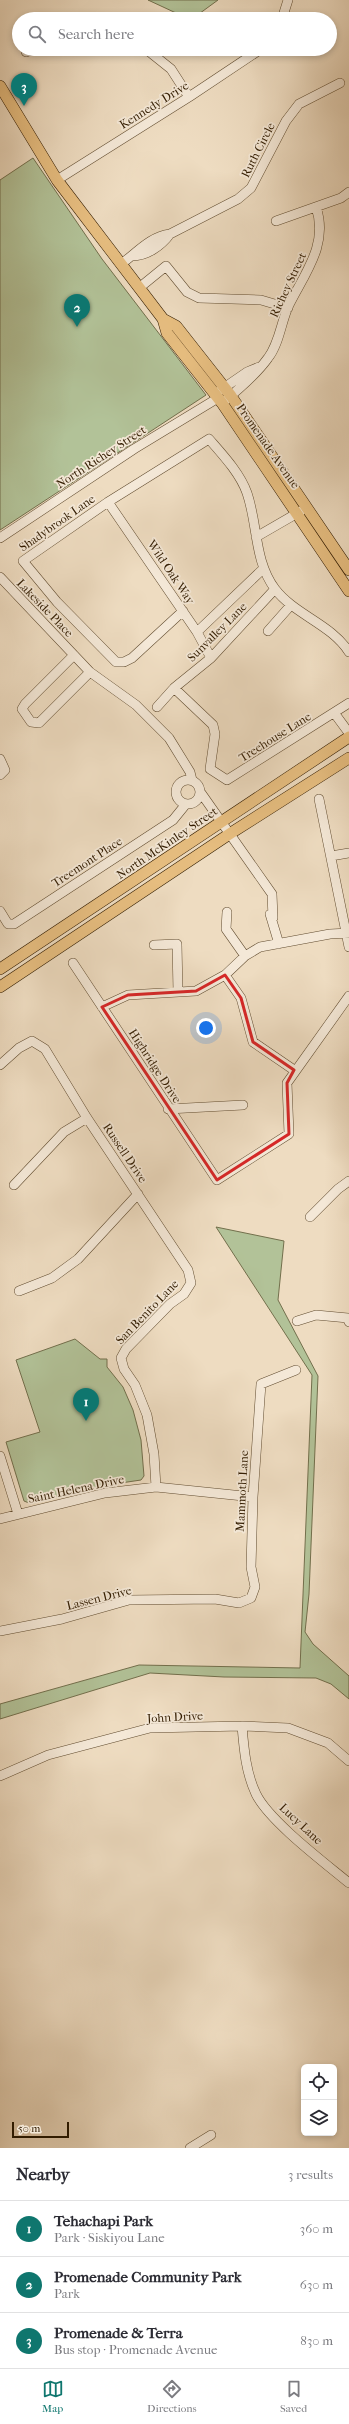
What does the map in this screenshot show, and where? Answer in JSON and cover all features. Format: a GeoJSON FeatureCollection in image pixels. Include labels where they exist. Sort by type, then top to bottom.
{"type":"FeatureCollection","features":[{"type":"Feature","properties":{"kind":"main road","name":"Promenade Avenue"},"geometry":{"type":"LineString","coordinates":[[0,86],[57,180],[163,319],[176,326],[222,396],[303,510],[349,570]]}},
{"type":"Feature","properties":{"kind":"main road","name":"Promenade Avenue"},"geometry":{"type":"LineString","coordinates":[[303,510],[349,591]]}},
{"type":"Feature","properties":{"kind":"main road","name":"North McKinley Street"},"geometry":{"type":"LineString","coordinates":[[0,970],[349,737]]}},
{"type":"Feature","properties":{"kind":"main road"},"geometry":{"type":"LineString","coordinates":[[0,987],[231,833],[349,758]]}},
{"type":"Feature","properties":{"kind":"street"},"geometry":{"type":"LineString","coordinates":[[284,12],[288,0]]}},
{"type":"Feature","properties":{"kind":"street"},"geometry":{"type":"LineString","coordinates":[[155,56],[171,69],[189,97]]}},
{"type":"Feature","properties":{"kind":"street","name":"Kennedy Drive"},"geometry":{"type":"LineString","coordinates":[[57,180],[189,97],[250,56]]}},
{"type":"Feature","properties":{"kind":"street","name":"Ruth Circle"},"geometry":{"type":"LineString","coordinates":[[121,264],[132,256],[138,249],[159,236],[170,234],[238,199],[251,188],[286,121],[298,104],[340,83]]}},
{"type":"Feature","properties":{"kind":"street"},"geometry":{"type":"LineString","coordinates":[[276,222],[341,198],[349,192]]}},
{"type":"Feature","properties":{"kind":"street","name":"Richey Street"},"geometry":{"type":"LineString","coordinates":[[222,396],[259,367],[268,358],[288,308],[314,259],[321,235],[320,218],[316,207]]}},
{"type":"Feature","properties":{"kind":"street"},"geometry":{"type":"LineString","coordinates":[[139,288],[166,266],[187,292],[199,298],[261,300],[288,308]]}},
{"type":"Feature","properties":{"kind":"street","name":"North Richey Street"},"geometry":{"type":"LineString","coordinates":[[0,538],[134,449],[222,396]]}},
{"type":"Feature","properties":{"kind":"street","name":"Shadybrook Lane"},"geometry":{"type":"LineString","coordinates":[[182,611],[132,658],[124,662],[116,662],[57,602],[23,561],[108,502],[209,438],[227,461],[247,493],[256,537]]}},
{"type":"Feature","properties":{"kind":"street","name":"Wild Oak Way"},"geometry":{"type":"LineString","coordinates":[[108,502],[197,632],[211,658]]}},
{"type":"Feature","properties":{"kind":"street"},"geometry":{"type":"LineString","coordinates":[[303,510],[256,537],[263,569],[275,589],[291,604],[321,624],[349,652]]}},
{"type":"Feature","properties":{"kind":"street"},"geometry":{"type":"LineString","coordinates":[[197,632],[263,569]]}},
{"type":"Feature","properties":{"kind":"street","name":"Lakeside Place"},"geometry":{"type":"LineString","coordinates":[[0,577],[90,672],[136,705],[169,738],[190,772],[192,780],[198,785],[201,793],[223,821],[267,889],[272,894],[273,918],[279,944]]}},
{"type":"Feature","properties":{"kind":"street","name":"Sunvalley Lane"},"geometry":{"type":"LineString","coordinates":[[157,707],[174,688],[211,658],[275,589]]}},
{"type":"Feature","properties":{"kind":"street"},"geometry":{"type":"LineString","coordinates":[[268,631],[291,604]]}},
{"type":"Feature","properties":{"kind":"street","name":"Lakeside Place"},"geometry":{"type":"LineString","coordinates":[[74,655],[25,704],[22,709],[26,717],[31,722],[39,723],[90,672]]}},
{"type":"Feature","properties":{"kind":"street","name":"Treehouse Lane"},"geometry":{"type":"LineString","coordinates":[[174,688],[213,725],[215,734],[210,769],[227,780],[335,714],[349,703]]}},
{"type":"Feature","properties":{"kind":"street"},"geometry":{"type":"LineString","coordinates":[[335,714],[349,734]]}},
{"type":"Feature","properties":{"kind":"street"},"geometry":{"type":"LineString","coordinates":[[0,759],[5,770],[0,775]]}},
{"type":"Feature","properties":{"kind":"street"},"geometry":{"type":"LineString","coordinates":[[192,780],[184,780],[176,788],[178,800],[186,804],[197,801],[201,793]]}},
{"type":"Feature","properties":{"kind":"street"},"geometry":{"type":"LineString","coordinates":[[319,799],[348,934],[349,947]]}},
{"type":"Feature","properties":{"kind":"street","name":"Treemont Place"},"geometry":{"type":"LineString","coordinates":[[0,911],[8,924],[14,924],[173,820],[186,804]]}},
{"type":"Feature","properties":{"kind":"street"},"geometry":{"type":"LineString","coordinates":[[331,856],[349,853]]}},
{"type":"Feature","properties":{"kind":"street"},"geometry":{"type":"LineString","coordinates":[[226,912],[226,929],[246,956]]}},
{"type":"Feature","properties":{"kind":"street"},"geometry":{"type":"LineString","coordinates":[[102,1007],[128,995],[196,991],[225,975],[246,956],[260,947],[330,934],[348,934]]}},
{"type":"Feature","properties":{"kind":"street"},"geometry":{"type":"LineString","coordinates":[[154,945],[177,944],[178,992]]}},
{"type":"Feature","properties":{"kind":"street","name":"Highridge Drive"},"geometry":{"type":"LineString","coordinates":[[73,963],[168,1109],[217,1180],[289,1134],[287,1083],[294,1070]]}},
{"type":"Feature","properties":{"kind":"street"},"geometry":{"type":"LineString","coordinates":[[225,975],[241,998],[253,1042],[294,1070],[349,996]]}},
{"type":"Feature","properties":{"kind":"street","name":"Russell Drive"},"geometry":{"type":"LineString","coordinates":[[0,1065],[19,1048],[32,1042],[45,1049],[87,1118],[188,1270],[190,1283]]}},
{"type":"Feature","properties":{"kind":"street"},"geometry":{"type":"LineString","coordinates":[[168,1109],[243,1105]]}},
{"type":"Feature","properties":{"kind":"street"},"geometry":{"type":"LineString","coordinates":[[14,1185],[64,1132],[87,1118]]}},
{"type":"Feature","properties":{"kind":"street"},"geometry":{"type":"LineString","coordinates":[[310,1217],[338,1189],[349,1181]]}},
{"type":"Feature","properties":{"kind":"street"},"geometry":{"type":"LineString","coordinates":[[18,1291],[52,1278],[78,1259],[138,1194]]}},
{"type":"Feature","properties":{"kind":"street","name":"San Benito Lane"},"geometry":{"type":"LineString","coordinates":[[156,1487],[154,1454],[147,1415],[135,1385],[124,1369],[121,1358],[126,1349],[170,1304],[184,1294],[190,1283]]}},
{"type":"Feature","properties":{"kind":"street"},"geometry":{"type":"LineString","coordinates":[[297,1321],[316,1315],[348,1318],[349,1322]]}},
{"type":"Feature","properties":{"kind":"street","name":"Mammoth Lane"},"geometry":{"type":"LineString","coordinates":[[251,1598],[255,1588],[251,1567],[253,1497],[261,1384],[296,1370]]}},
{"type":"Feature","properties":{"kind":"street"},"geometry":{"type":"LineString","coordinates":[[0,1456],[18,1514]]}},
{"type":"Feature","properties":{"kind":"street","name":"Saint Helena Drive"},"geometry":{"type":"LineString","coordinates":[[0,1520],[18,1514],[105,1493],[156,1487],[253,1497]]}},
{"type":"Feature","properties":{"kind":"street","name":"Lassen Drive"},"geometry":{"type":"LineString","coordinates":[[0,1631],[62,1619],[129,1600],[214,1598],[239,1603],[251,1598]]}},
{"type":"Feature","properties":{"kind":"street","name":"John Drive"},"geometry":{"type":"LineString","coordinates":[[0,1776],[48,1755],[150,1728],[242,1726],[288,1728],[328,1743],[349,1761]]}},
{"type":"Feature","properties":{"kind":"street","name":"Lucy Lane"},"geometry":{"type":"LineString","coordinates":[[242,1726],[245,1763],[257,1795],[273,1817],[349,1883]]}},
{"type":"Feature","properties":{"kind":"street"},"geometry":{"type":"LineString","coordinates":[[190,2148],[211,2135]]}},
{"type":"Feature","properties":{"kind":"highlighted area"},"geometry":{"type":"Polygon","coordinates":[[[225,975],[241,998],[253,1042],[294,1070],[287,1083],[289,1134],[217,1180],[102,1007],[128,995],[196,991],[225,975]]]}},
{"type":"Feature","properties":{"kind":"green space"},"geometry":{"type":"Polygon","coordinates":[[[148,0],[218,0],[202,12],[174,12],[148,0]]]}},
{"type":"Feature","properties":{"kind":"green space"},"geometry":{"type":"Polygon","coordinates":[[[33,158],[102,259],[206,395],[0,530],[0,180],[33,158]]]}},
{"type":"Feature","properties":{"kind":"green space"},"geometry":{"type":"Polygon","coordinates":[[[216,1227],[284,1241],[278,1300],[318,1376],[309,1594],[305,1632],[313,1644],[349,1676],[349,1699],[331,1684],[316,1678],[224,1677],[150,1673],[0,1719],[0,1704],[139,1665],[300,1668],[312,1375],[216,1227]]]}},
{"type":"Feature","properties":{"kind":"green space"},"geometry":{"type":"Polygon","coordinates":[[[75,1339],[100,1359],[107,1359],[107,1367],[123,1387],[133,1410],[141,1440],[144,1476],[141,1480],[107,1485],[29,1503],[24,1501],[6,1442],[40,1432],[16,1360],[75,1339]]]}},
{"type":"Feature","properties":{"kind":"place","name":"Promenade & Terra"},"geometry":{"type":"Point","coordinates":[24,106]}},
{"type":"Feature","properties":{"kind":"place","name":"Promenade Community Park"},"geometry":{"type":"Point","coordinates":[77,327]}},
{"type":"Feature","properties":{"kind":"place","name":"Tehachapi Park"},"geometry":{"type":"Point","coordinates":[86,1421]}}]}
